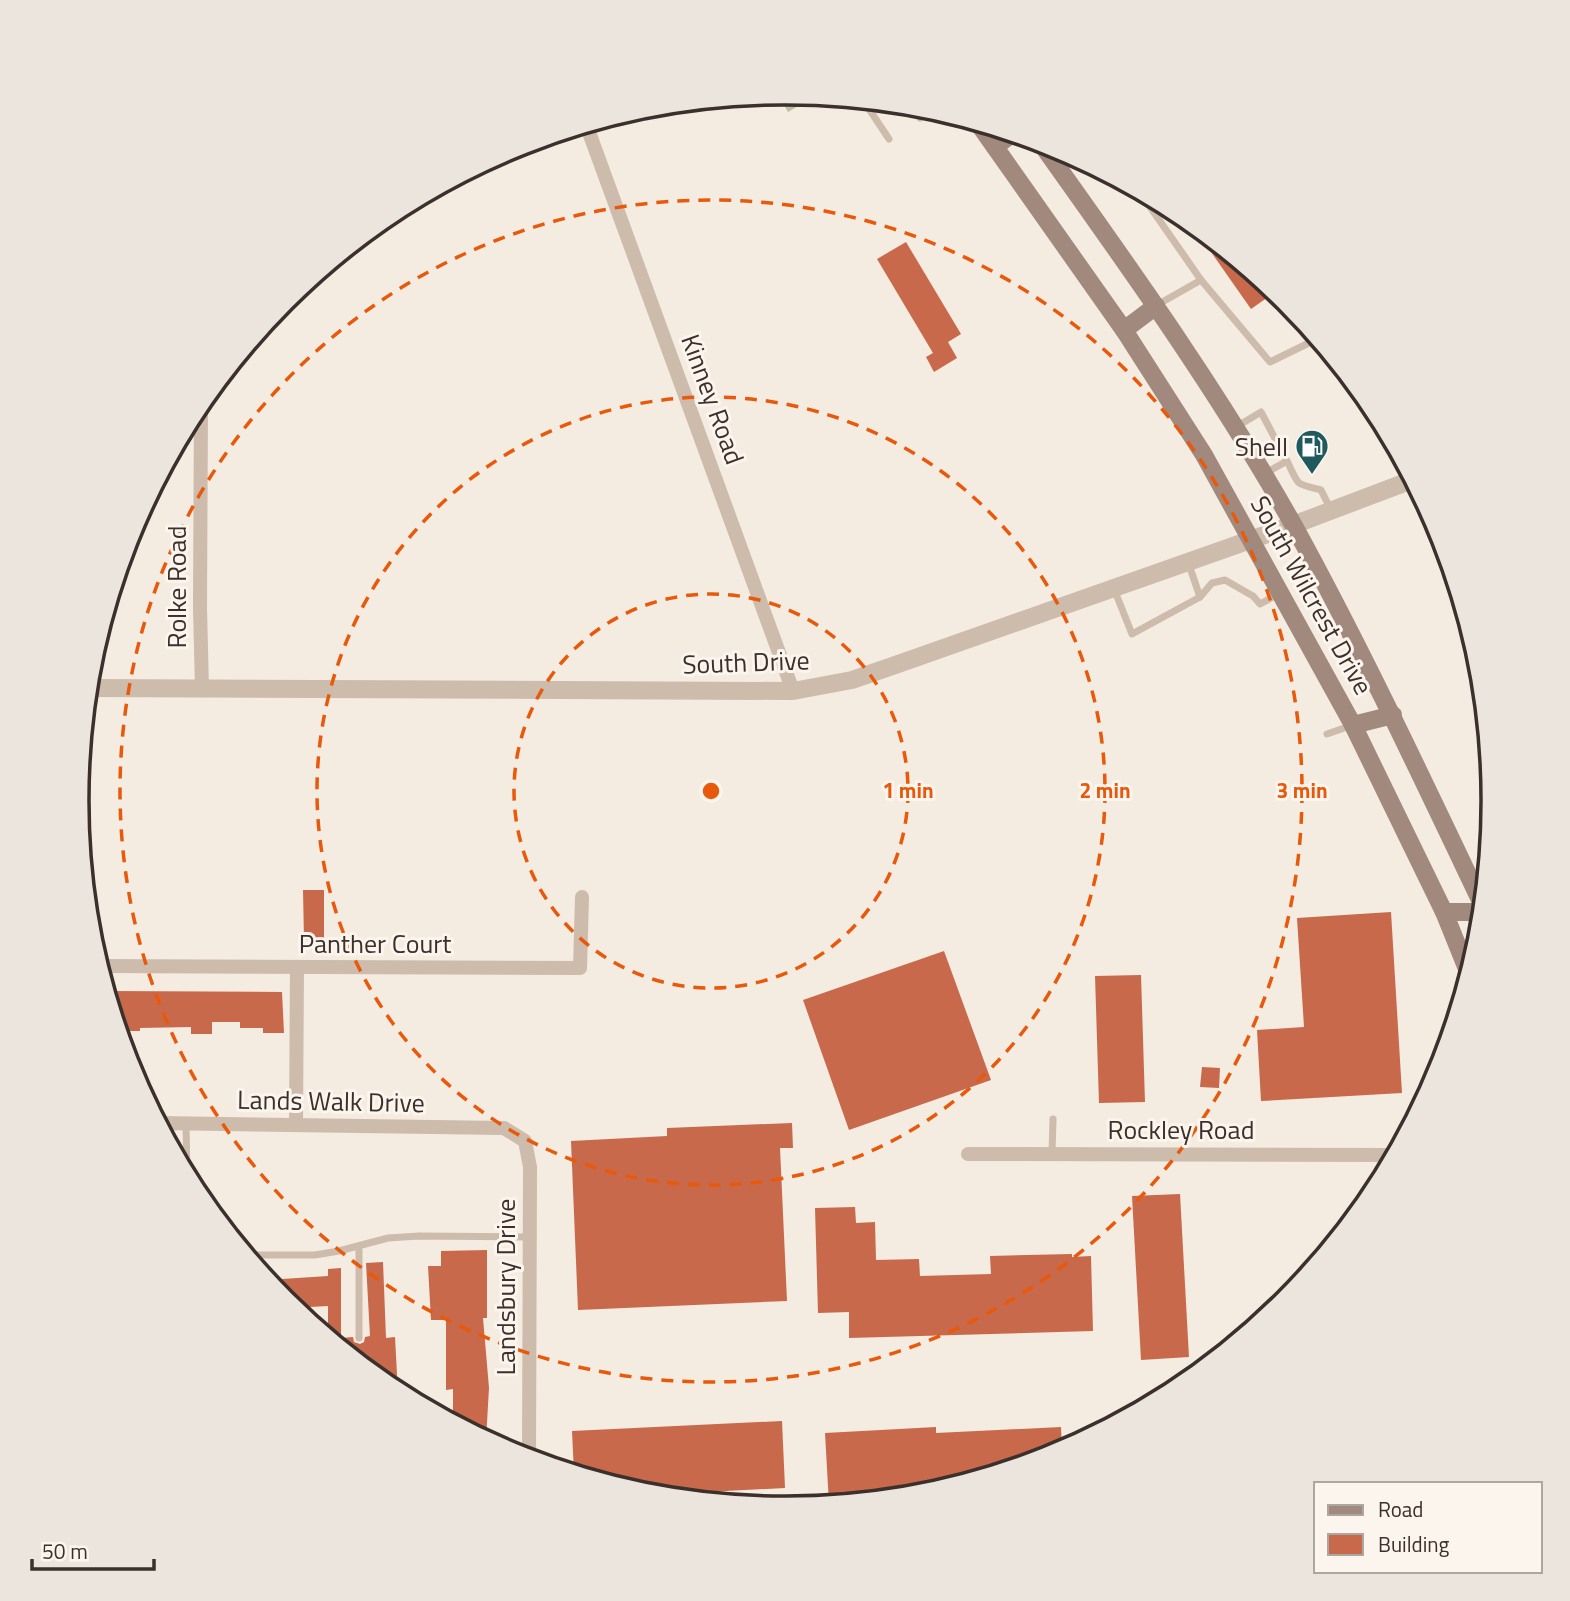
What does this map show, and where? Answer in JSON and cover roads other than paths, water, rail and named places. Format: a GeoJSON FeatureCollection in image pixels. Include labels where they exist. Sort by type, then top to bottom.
{"type":"FeatureCollection","features":[{"type":"Feature","properties":{"kind":"main road","name":"South Wilcrest Drive"},"geometry":{"type":"LineString","coordinates":[[986,135],[1124,330],[1204,455],[1353,725],[1444,912],[1462,957]]}},
{"type":"Feature","properties":{"kind":"main road"},"geometry":{"type":"LineString","coordinates":[[995,147],[1004,140]]}},
{"type":"Feature","properties":{"kind":"main road","name":"South Wilcrest Drive"},"geometry":{"type":"LineString","coordinates":[[1051,158],[1156,306],[1236,427],[1293,525],[1363,654],[1475,889]]}},
{"type":"Feature","properties":{"kind":"main road"},"geometry":{"type":"LineString","coordinates":[[1124,330],[1156,306]]}},
{"type":"Feature","properties":{"kind":"main road"},"geometry":{"type":"LineString","coordinates":[[1353,725],[1393,715]]}},
{"type":"Feature","properties":{"kind":"main road"},"geometry":{"type":"LineString","coordinates":[[1444,912],[1471,912]]}},
{"type":"Feature","properties":{"kind":"street","name":"Kinney Road"},"geometry":{"type":"LineString","coordinates":[[589,133],[793,691]]}},
{"type":"Feature","properties":{"kind":"street","name":"Rolke Road"},"geometry":{"type":"LineString","coordinates":[[201,423],[202,689]]}},
{"type":"Feature","properties":{"kind":"street","name":"South Drive"},"geometry":{"type":"LineString","coordinates":[[99,688],[793,691],[852,680],[1293,525],[1404,483]]}},
{"type":"Feature","properties":{"kind":"street","name":"Panther Court"},"geometry":{"type":"LineString","coordinates":[[110,966],[580,968],[582,897]]}},
{"type":"Feature","properties":{"kind":"street"},"geometry":{"type":"LineString","coordinates":[[296,1125],[298,967]]}},
{"type":"Feature","properties":{"kind":"street","name":"Lands Walk Drive"},"geometry":{"type":"LineString","coordinates":[[169,1123],[504,1128]]}},
{"type":"Feature","properties":{"kind":"street","name":"Landsbury Drive"},"geometry":{"type":"LineString","coordinates":[[504,1128],[525,1141],[530,1167],[529,1447]]}},
{"type":"Feature","properties":{"kind":"street","name":"Rockley Road"},"geometry":{"type":"LineString","coordinates":[[968,1154],[1384,1155]]}},
{"type":"Feature","properties":{"kind":"lane"},"geometry":{"type":"LineString","coordinates":[[870,110],[889,139]]}},
{"type":"Feature","properties":{"kind":"lane"},"geometry":{"type":"LineString","coordinates":[[1152,210],[1201,280],[1270,362],[1309,343]]}},
{"type":"Feature","properties":{"kind":"lane"},"geometry":{"type":"LineString","coordinates":[[1156,306],[1201,280]]}},
{"type":"Feature","properties":{"kind":"lane"},"geometry":{"type":"LineString","coordinates":[[1236,427],[1261,412],[1298,484],[1321,490],[1331,511]]}},
{"type":"Feature","properties":{"kind":"lane"},"geometry":{"type":"LineString","coordinates":[[1263,474],[1287,461]]}},
{"type":"Feature","properties":{"kind":"lane"},"geometry":{"type":"LineString","coordinates":[[1188,562],[1200,597]]}},
{"type":"Feature","properties":{"kind":"lane"},"geometry":{"type":"LineString","coordinates":[[1114,588],[1132,634],[1200,597],[1212,583],[1225,580],[1253,596],[1260,604],[1280,593]]}},
{"type":"Feature","properties":{"kind":"lane"},"geometry":{"type":"LineString","coordinates":[[1327,734],[1353,725]]}},
{"type":"Feature","properties":{"kind":"lane"},"geometry":{"type":"LineString","coordinates":[[1052,1154],[1053,1119]]}},
{"type":"Feature","properties":{"kind":"lane"},"geometry":{"type":"LineString","coordinates":[[186,1123],[187,1155]]}},
{"type":"Feature","properties":{"kind":"lane"},"geometry":{"type":"LineString","coordinates":[[259,1255],[316,1255],[388,1238],[530,1237]]}},
{"type":"Feature","properties":{"kind":"lane"},"geometry":{"type":"LineString","coordinates":[[359,1246],[359,1338]]}},
{"type":"Feature","properties":{"kind":"place","name":"Shell"},"geometry":{"type":"Point","coordinates":[1312,476]}}]}
